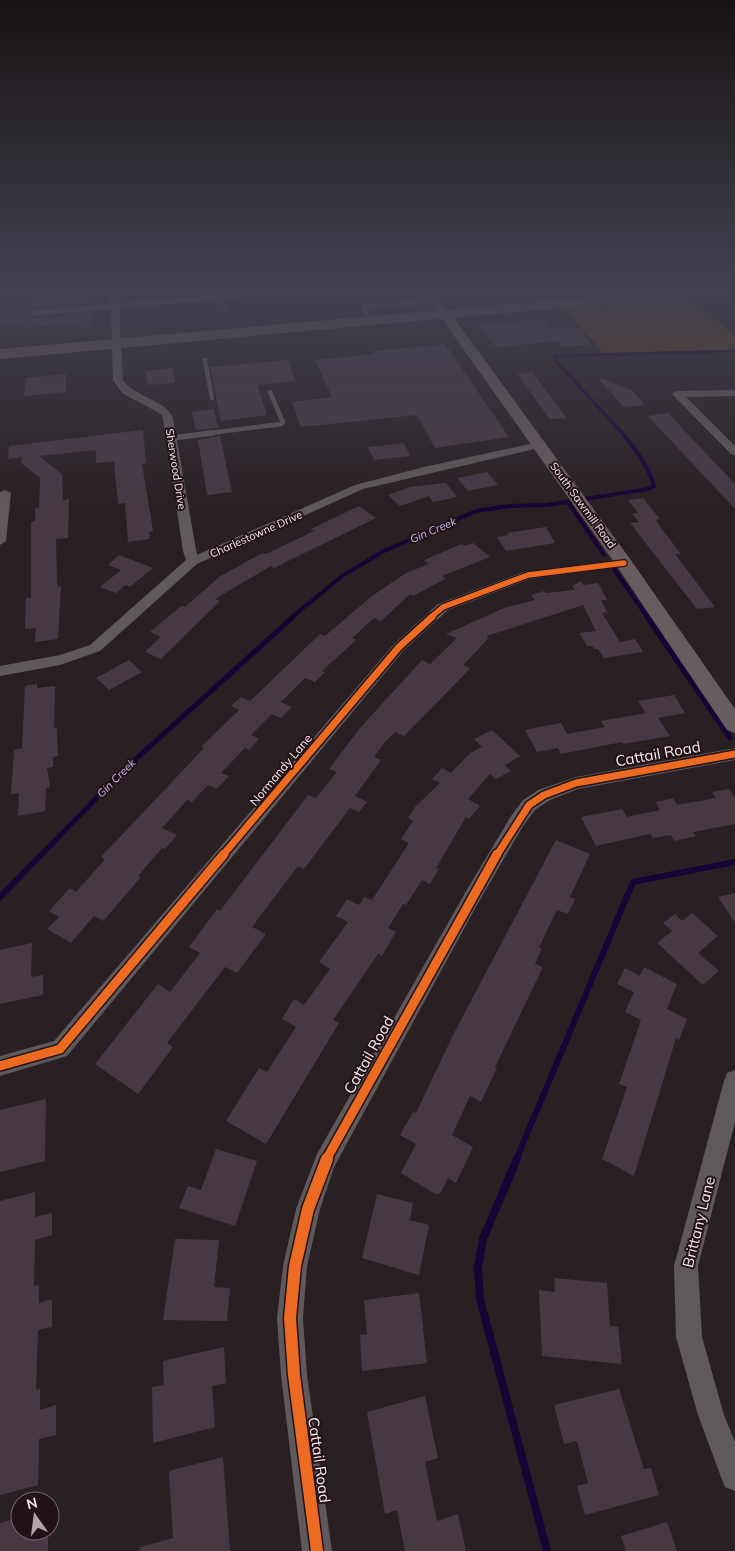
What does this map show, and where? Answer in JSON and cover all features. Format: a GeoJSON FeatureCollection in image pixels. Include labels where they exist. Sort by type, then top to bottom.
{"type":"FeatureCollection","features":[{"type":"Feature","properties":{"kind":"street","name":"Sherwood Drive"},"geometry":{"type":"LineString","coordinates":[[117,362],[118,380],[121,386],[126,391],[166,412],[172,438],[189,551],[193,561]]}},
{"type":"Feature","properties":{"kind":"street","name":"South Sawmill Road"},"geometry":{"type":"LineString","coordinates":[[479,362],[624,563],[735,725]]}},
{"type":"Feature","properties":{"kind":"street"},"geometry":{"type":"LineString","coordinates":[[676,394],[735,393]]}},
{"type":"Feature","properties":{"kind":"street"},"geometry":{"type":"LineString","coordinates":[[676,394],[735,452]]}},
{"type":"Feature","properties":{"kind":"street","name":"Charlestowne Drive"},"geometry":{"type":"LineString","coordinates":[[0,671],[52,664],[95,648],[193,561],[359,488],[424,470],[539,446]]}},
{"type":"Feature","properties":{"kind":"street"},"geometry":{"type":"LineString","coordinates":[[0,541],[5,493]]}},
{"type":"Feature","properties":{"kind":"street","name":"Normandy Lane"},"geometry":{"type":"LineString","coordinates":[[0,1066],[60,1049],[399,647],[443,606],[528,575],[624,563]]}},
{"type":"Feature","properties":{"kind":"street","name":"Cattail Road"},"geometry":{"type":"LineString","coordinates":[[317,1551],[294,1375],[290,1318],[295,1266],[308,1210],[325,1162],[462,916],[517,821],[529,806],[544,794],[576,783],[735,754]]}},
{"type":"Feature","properties":{"kind":"street","name":"Brittany Lane"},"geometry":{"type":"LineString","coordinates":[[735,1081],[686,1266],[689,1337],[711,1415],[735,1477]]}},
{"type":"Feature","properties":{"kind":"lane"},"geometry":{"type":"LineString","coordinates":[[205,362],[212,398]]}},
{"type":"Feature","properties":{"kind":"lane"},"geometry":{"type":"LineString","coordinates":[[172,438],[281,424],[283,422],[270,392]]}},
{"type":"Feature","properties":{"kind":"building"},"geometry":{"type":"Polygon","coordinates":[[[262,362],[290,362],[295,381],[257,385],[267,415],[221,421],[210,367],[262,362]]]}},
{"type":"Feature","properties":{"kind":"building"},"geometry":{"type":"Polygon","coordinates":[[[316,362],[458,362],[509,437],[435,448],[417,415],[301,427],[292,402],[332,397],[316,362]]]}},
{"type":"Feature","properties":{"kind":"building"},"geometry":{"type":"Polygon","coordinates":[[[172,368],[175,383],[148,385],[145,371],[172,368]]]}},
{"type":"Feature","properties":{"kind":"building"},"geometry":{"type":"Polygon","coordinates":[[[532,372],[567,418],[550,419],[517,374],[532,372]]]}},
{"type":"Feature","properties":{"kind":"building"},"geometry":{"type":"Polygon","coordinates":[[[66,374],[66,392],[24,396],[26,378],[66,374]]]}},
{"type":"Feature","properties":{"kind":"building"},"geometry":{"type":"Polygon","coordinates":[[[597,377],[632,390],[645,405],[624,407],[597,377]]]}},
{"type":"Feature","properties":{"kind":"building"},"geometry":{"type":"Polygon","coordinates":[[[214,409],[218,428],[196,430],[192,412],[214,409]]]}},
{"type":"Feature","properties":{"kind":"building"},"geometry":{"type":"Polygon","coordinates":[[[668,413],[735,484],[735,509],[648,416],[668,413]]]}},
{"type":"Feature","properties":{"kind":"building"},"geometry":{"type":"Polygon","coordinates":[[[143,430],[146,463],[142,464],[153,531],[149,532],[150,539],[128,542],[125,503],[118,504],[114,461],[96,463],[96,450],[39,456],[62,474],[63,500],[69,499],[68,538],[56,539],[57,580],[58,587],[61,586],[58,639],[35,642],[36,628],[25,629],[26,598],[31,598],[31,522],[35,521],[35,508],[39,508],[40,478],[21,463],[22,457],[8,459],[9,446],[143,430]]]}},
{"type":"Feature","properties":{"kind":"building"},"geometry":{"type":"Polygon","coordinates":[[[220,436],[232,492],[207,495],[198,440],[220,436]]]}},
{"type":"Feature","properties":{"kind":"building"},"geometry":{"type":"Polygon","coordinates":[[[404,443],[410,456],[374,460],[368,447],[404,443]]]}},
{"type":"Feature","properties":{"kind":"building"},"geometry":{"type":"Polygon","coordinates":[[[487,472],[498,485],[468,491],[457,478],[487,472]]]}},
{"type":"Feature","properties":{"kind":"building"},"geometry":{"type":"Polygon","coordinates":[[[446,483],[457,497],[433,502],[429,496],[400,506],[388,495],[410,487],[446,483]]]}},
{"type":"Feature","properties":{"kind":"building"},"geometry":{"type":"Polygon","coordinates":[[[643,498],[660,519],[656,520],[681,554],[675,554],[715,607],[697,609],[630,523],[639,522],[632,514],[638,513],[628,500],[643,498]]]}},
{"type":"Feature","properties":{"kind":"building"},"geometry":{"type":"Polygon","coordinates":[[[359,506],[376,518],[274,568],[271,566],[215,599],[220,601],[161,659],[145,652],[161,637],[150,632],[181,606],[185,607],[219,577],[257,556],[266,554],[314,531],[311,529],[359,506]]]}},
{"type":"Feature","properties":{"kind":"building"},"geometry":{"type":"Polygon","coordinates":[[[546,527],[555,543],[506,551],[497,537],[508,535],[507,533],[546,527]]]}},
{"type":"Feature","properties":{"kind":"building"},"geometry":{"type":"Polygon","coordinates":[[[473,543],[490,557],[442,576],[445,579],[413,596],[410,594],[381,621],[374,618],[352,638],[356,640],[322,671],[325,672],[315,682],[305,678],[281,702],[292,707],[281,718],[272,714],[251,735],[259,739],[249,750],[245,748],[221,773],[229,776],[217,789],[208,785],[192,802],[187,800],[162,828],[177,835],[165,849],[162,848],[138,876],[141,877],[103,921],[94,916],[71,943],[47,929],[59,917],[49,911],[70,888],[76,892],[105,859],[101,857],[204,748],[201,747],[239,710],[231,706],[241,697],[250,701],[320,634],[325,636],[372,596],[406,573],[429,564],[424,560],[462,544],[464,546],[473,543]]]}},
{"type":"Feature","properties":{"kind":"building"},"geometry":{"type":"Polygon","coordinates":[[[119,555],[153,568],[130,587],[125,585],[116,593],[100,587],[121,570],[108,565],[119,555]]]}},
{"type":"Feature","properties":{"kind":"building"},"geometry":{"type":"Polygon","coordinates":[[[581,581],[583,585],[598,583],[607,600],[601,600],[607,612],[602,613],[620,642],[635,639],[643,652],[604,658],[598,649],[587,646],[579,633],[596,631],[583,605],[487,636],[488,639],[463,665],[470,668],[464,675],[404,736],[395,732],[385,742],[374,757],[381,760],[355,796],[367,802],[359,812],[350,808],[304,869],[298,866],[252,927],[266,934],[237,973],[225,967],[167,1043],[173,1047],[138,1094],[95,1064],[158,984],[170,992],[200,953],[189,947],[217,909],[220,911],[308,795],[316,798],[337,772],[329,769],[360,728],[422,660],[430,664],[457,638],[446,634],[504,608],[535,600],[531,595],[544,591],[546,593],[575,590],[572,586],[581,581]]]}},
{"type":"Feature","properties":{"kind":"building"},"geometry":{"type":"Polygon","coordinates":[[[129,660],[142,672],[109,690],[96,678],[129,660]]]}},
{"type":"Feature","properties":{"kind":"building"},"geometry":{"type":"Polygon","coordinates":[[[37,684],[37,688],[55,686],[54,728],[57,728],[58,756],[53,757],[53,767],[47,768],[50,787],[46,788],[45,811],[18,816],[19,793],[11,794],[14,750],[22,748],[25,686],[37,684]]]}},
{"type":"Feature","properties":{"kind":"building"},"geometry":{"type":"Polygon","coordinates":[[[674,695],[685,713],[658,718],[670,736],[623,744],[622,742],[561,754],[558,748],[537,752],[525,730],[561,723],[567,734],[605,727],[601,721],[646,713],[638,701],[674,695]]]}},
{"type":"Feature","properties":{"kind":"building"},"geometry":{"type":"Polygon","coordinates":[[[492,730],[520,756],[505,765],[511,771],[496,779],[490,774],[468,799],[480,806],[469,819],[466,817],[436,868],[439,869],[430,884],[422,880],[406,905],[403,904],[388,928],[396,932],[382,956],[378,954],[333,1020],[339,1023],[266,1144],[226,1121],[259,1068],[267,1072],[296,1027],[282,1019],[294,999],[304,1005],[330,969],[319,962],[348,922],[336,916],[347,899],[359,905],[364,897],[372,900],[409,843],[401,839],[413,821],[408,818],[415,807],[440,783],[432,779],[442,768],[451,773],[470,753],[482,747],[474,739],[492,730]]]}},
{"type":"Feature","properties":{"kind":"building"},"geometry":{"type":"Polygon","coordinates":[[[729,789],[735,798],[735,824],[693,832],[696,836],[674,841],[671,835],[653,838],[650,834],[596,846],[581,817],[622,809],[627,817],[660,810],[656,802],[673,798],[677,805],[716,798],[712,792],[729,789]]]}},
{"type":"Feature","properties":{"kind":"building"},"geometry":{"type":"Polygon","coordinates":[[[556,840],[590,854],[570,897],[575,899],[568,914],[557,910],[539,947],[542,948],[535,964],[543,967],[495,1067],[497,1068],[481,1102],[470,1096],[452,1135],[473,1147],[456,1183],[448,1178],[440,1194],[435,1194],[401,1173],[416,1144],[400,1135],[413,1112],[416,1113],[454,1033],[556,840]]]}},
{"type":"Feature","properties":{"kind":"building"},"geometry":{"type":"Polygon","coordinates":[[[735,893],[735,923],[718,897],[735,893]]]}},
{"type":"Feature","properties":{"kind":"building"},"geometry":{"type":"Polygon","coordinates":[[[692,913],[718,936],[698,953],[719,971],[703,985],[657,943],[672,931],[663,923],[675,914],[682,921],[692,913]]]}},
{"type":"Feature","properties":{"kind":"building"},"geometry":{"type":"Polygon","coordinates":[[[32,943],[31,977],[43,975],[43,995],[0,1004],[0,950],[32,943]]]}},
{"type":"Feature","properties":{"kind":"building"},"geometry":{"type":"Polygon","coordinates":[[[644,967],[677,984],[667,1009],[687,1019],[679,1040],[676,1038],[634,1176],[602,1159],[627,1087],[619,1084],[641,1020],[625,1012],[634,992],[617,984],[625,968],[640,976],[644,967]]]}},
{"type":"Feature","properties":{"kind":"building"},"geometry":{"type":"Polygon","coordinates":[[[46,1099],[45,1161],[0,1172],[0,1110],[46,1099]]]}},
{"type":"Feature","properties":{"kind":"building"},"geometry":{"type":"Polygon","coordinates":[[[216,1149],[257,1161],[235,1226],[179,1208],[188,1186],[201,1190],[216,1149]]]}},
{"type":"Feature","properties":{"kind":"building"},"geometry":{"type":"Polygon","coordinates":[[[35,1192],[35,1217],[52,1213],[52,1235],[35,1240],[34,1286],[39,1285],[39,1303],[52,1299],[52,1327],[38,1330],[36,1390],[40,1389],[40,1410],[56,1405],[56,1435],[39,1439],[38,1485],[0,1495],[0,1201],[35,1192]]]}},
{"type":"Feature","properties":{"kind":"building"},"geometry":{"type":"Polygon","coordinates":[[[377,1194],[413,1203],[410,1220],[429,1225],[419,1275],[362,1258],[377,1194]]]}},
{"type":"Feature","properties":{"kind":"building"},"geometry":{"type":"Polygon","coordinates":[[[175,1239],[219,1240],[214,1287],[230,1288],[227,1321],[163,1320],[175,1239]]]}},
{"type":"Feature","properties":{"kind":"building"},"geometry":{"type":"Polygon","coordinates":[[[554,1278],[607,1283],[610,1326],[618,1327],[622,1364],[542,1356],[539,1290],[555,1292],[554,1278]]]}},
{"type":"Feature","properties":{"kind":"building"},"geometry":{"type":"Polygon","coordinates":[[[419,1293],[427,1363],[362,1371],[360,1335],[367,1334],[364,1300],[419,1293]]]}},
{"type":"Feature","properties":{"kind":"building"},"geometry":{"type":"Polygon","coordinates":[[[224,1347],[226,1383],[212,1386],[215,1427],[153,1443],[152,1387],[164,1385],[163,1361],[224,1347]]]}},
{"type":"Feature","properties":{"kind":"building"},"geometry":{"type":"Polygon","coordinates":[[[619,1389],[644,1469],[651,1468],[659,1495],[585,1515],[577,1486],[588,1483],[577,1441],[564,1444],[554,1405],[619,1389]]]}},
{"type":"Feature","properties":{"kind":"building"},"geometry":{"type":"Polygon","coordinates":[[[425,1396],[438,1458],[425,1462],[437,1521],[458,1514],[466,1551],[405,1551],[397,1510],[385,1514],[367,1412],[425,1396]]]}},
{"type":"Feature","properties":{"kind":"building"},"geometry":{"type":"Polygon","coordinates":[[[223,1457],[230,1551],[140,1551],[140,1547],[173,1538],[169,1471],[223,1457]]]}},
{"type":"Feature","properties":{"kind":"building"},"geometry":{"type":"Polygon","coordinates":[[[10,1520],[10,1541],[48,1541],[48,1551],[0,1551],[0,1523],[10,1520]]]}},
{"type":"Feature","properties":{"kind":"building"},"geometry":{"type":"Polygon","coordinates":[[[667,1522],[677,1551],[626,1551],[621,1536],[667,1522]]]}},
{"type":"Feature","properties":{"kind":"waterway","name":"Gin Creek"},"geometry":{"type":"LineString","coordinates":[[557,362],[623,434]]}},
{"type":"Feature","properties":{"kind":"waterway","name":"Gin Creek"},"geometry":{"type":"LineString","coordinates":[[291,618],[342,576],[384,551],[476,511],[510,506],[547,505],[648,489],[654,486],[645,464],[622,433]]}},
{"type":"Feature","properties":{"kind":"waterway"},"geometry":{"type":"LineString","coordinates":[[568,502],[604,555]]}},
{"type":"Feature","properties":{"kind":"waterway"},"geometry":{"type":"LineString","coordinates":[[614,569],[648,618]]}},
{"type":"Feature","properties":{"kind":"waterway","name":"Gin Creek"},"geometry":{"type":"LineString","coordinates":[[41,855],[126,768],[293,617]]}},
{"type":"Feature","properties":{"kind":"waterway"},"geometry":{"type":"LineString","coordinates":[[647,617],[730,738]]}},
{"type":"Feature","properties":{"kind":"waterway","name":"Gin Creek"},"geometry":{"type":"LineString","coordinates":[[0,897],[42,854]]}},
{"type":"Feature","properties":{"kind":"waterway"},"geometry":{"type":"LineString","coordinates":[[516,1160],[633,882],[735,862]]}},
{"type":"Feature","properties":{"kind":"waterway"},"geometry":{"type":"LineString","coordinates":[[517,1159],[483,1239],[478,1267],[480,1299],[547,1551]]}},
{"type":"Feature","properties":{"kind":"cycle path"},"geometry":{"type":"LineString","coordinates":[[0,1066],[60,1049],[399,647],[443,607],[528,575],[624,563]]}},
{"type":"Feature","properties":{"kind":"cycle path"},"geometry":{"type":"LineString","coordinates":[[317,1551],[294,1375],[290,1318],[295,1266],[308,1209],[325,1162],[471,899],[517,821],[529,805],[544,795],[576,783],[735,754]]}}]}
